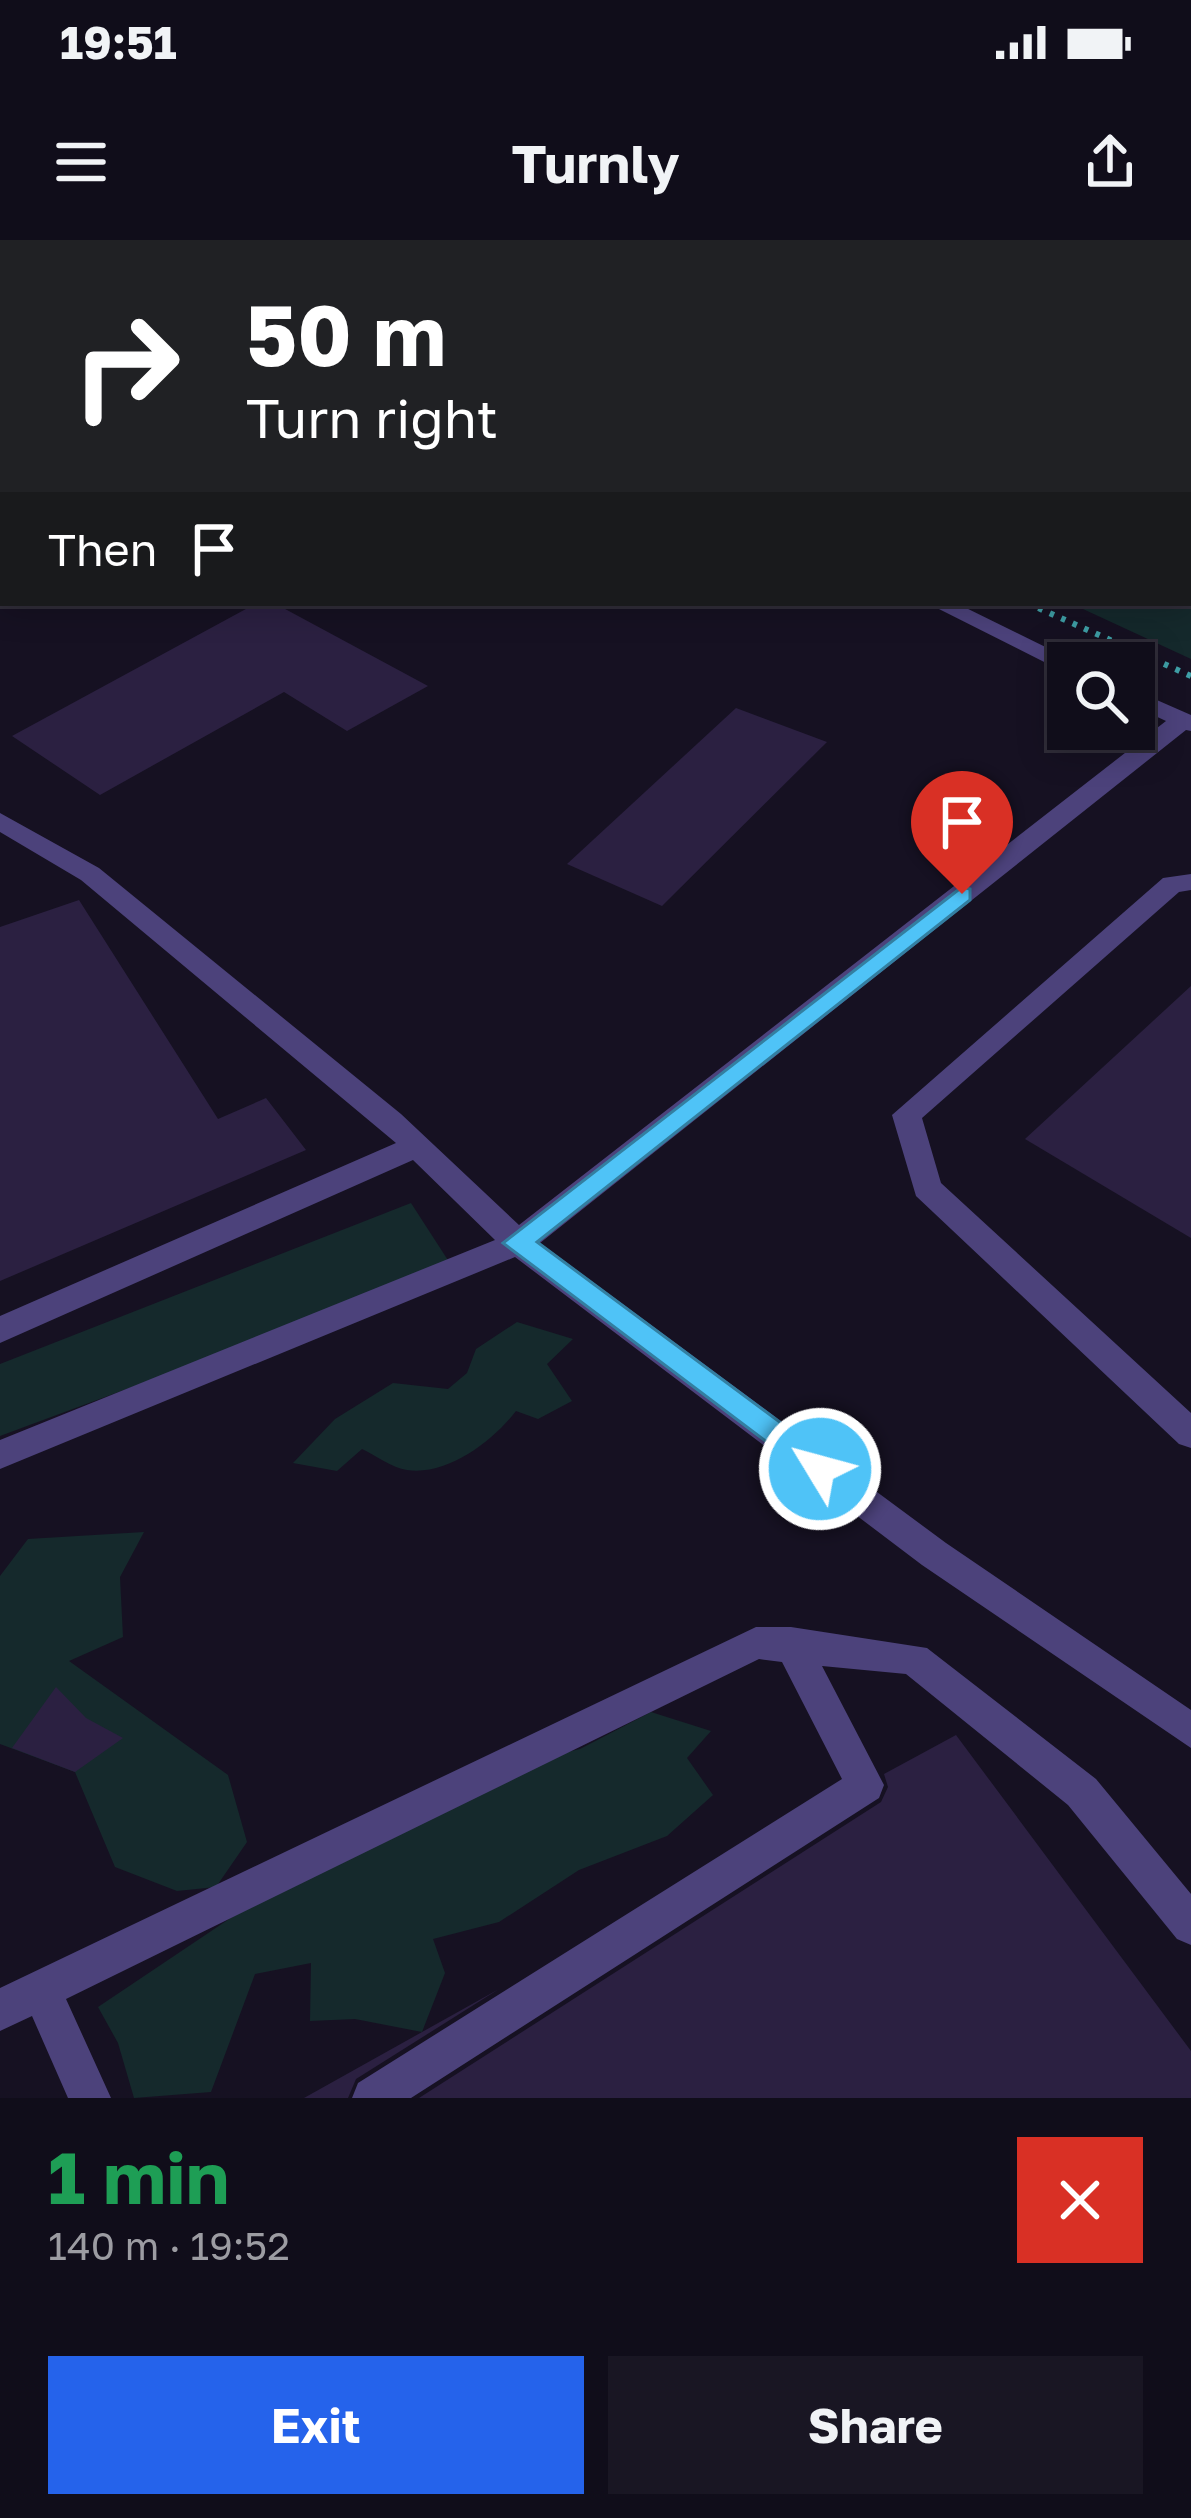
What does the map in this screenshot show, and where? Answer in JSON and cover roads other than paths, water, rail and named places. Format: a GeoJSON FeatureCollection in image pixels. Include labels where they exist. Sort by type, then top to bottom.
{"type":"FeatureCollection","features":[{"type":"Feature","properties":{"kind":"lane"},"geometry":{"type":"LineString","coordinates":[[944,606],[1047,655]]}},
{"type":"Feature","properties":{"kind":"lane"},"geometry":{"type":"LineString","coordinates":[[0,1455],[518,1243],[1187,722],[1155,707]]}},
{"type":"Feature","properties":{"kind":"lane"},"geometry":{"type":"LineString","coordinates":[[0,821],[90,874],[418,1147],[518,1243],[934,1554],[1191,1731]]}},
{"type":"Feature","properties":{"kind":"lane"},"geometry":{"type":"LineString","coordinates":[[1191,882],[1172,884],[907,1115],[927,1188],[1191,1434]]}},
{"type":"Feature","properties":{"kind":"lane"},"geometry":{"type":"LineString","coordinates":[[0,1330],[418,1147]]}},
{"type":"Feature","properties":{"kind":"lane"},"geometry":{"type":"LineString","coordinates":[[0,2010],[756,1643],[914,1659],[1082,1792],[1191,1925]]}},
{"type":"Feature","properties":{"kind":"lane"},"geometry":{"type":"LineString","coordinates":[[374,2098],[865,1785],[791,1643]]}},
{"type":"Feature","properties":{"kind":"lane"},"geometry":{"type":"LineString","coordinates":[[41,1990],[90,2098]]}}]}
